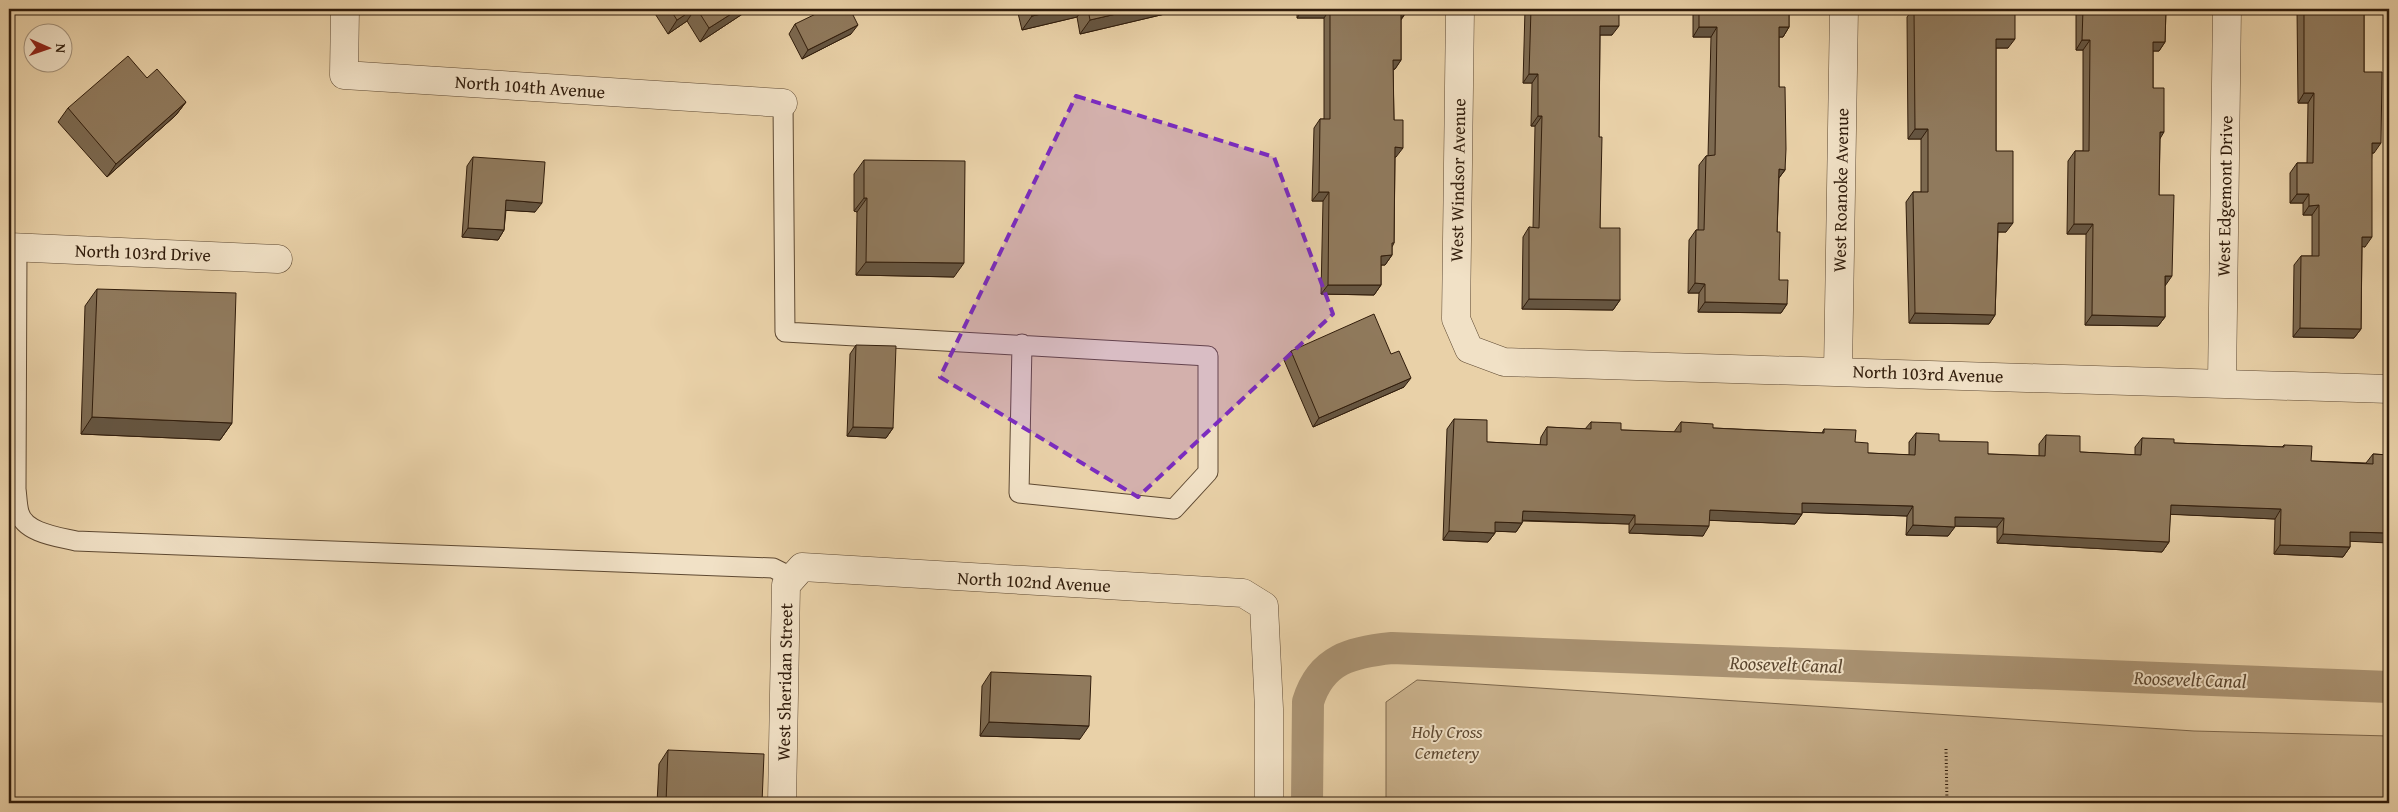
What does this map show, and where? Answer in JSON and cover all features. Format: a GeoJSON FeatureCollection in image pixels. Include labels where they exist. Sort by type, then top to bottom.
{"type":"FeatureCollection","features":[{"type":"Feature","properties":{"kind":"street","name":"North 104th Avenue"},"geometry":{"type":"LineString","coordinates":[[345,9],[344,76],[783,103]]}},
{"type":"Feature","properties":{"kind":"street","name":"West Windsor Avenue"},"geometry":{"type":"LineString","coordinates":[[1460,9],[1456,319],[1469,349]]}},
{"type":"Feature","properties":{"kind":"street","name":"West Roanoke Avenue"},"geometry":{"type":"LineString","coordinates":[[1838,371],[1844,9]]}},
{"type":"Feature","properties":{"kind":"street","name":"West Edgemont Drive"},"geometry":{"type":"LineString","coordinates":[[2222,383],[2227,9]]}},
{"type":"Feature","properties":{"kind":"street","name":"North 103rd Drive"},"geometry":{"type":"LineString","coordinates":[[13,248],[278,259]]}},
{"type":"Feature","properties":{"kind":"street","name":"North 103rd Avenue"},"geometry":{"type":"LineString","coordinates":[[1469,349],[1504,362],[2389,389]]}},
{"type":"Feature","properties":{"kind":"street","name":"North 102nd Avenue"},"geometry":{"type":"LineString","coordinates":[[797,572],[1243,593],[1264,606],[1269,709],[1269,803]]}},
{"type":"Feature","properties":{"kind":"street","name":"West Sheridan Street"},"geometry":{"type":"LineString","coordinates":[[782,803],[786,585],[797,572]]}},
{"type":"Feature","properties":{"kind":"lane"},"geometry":{"type":"LineString","coordinates":[[783,103],[784,332],[1022,344],[1208,356],[1208,472],[1174,509],[1019,493],[1022,344]]}},
{"type":"Feature","properties":{"kind":"lane"},"geometry":{"type":"LineString","coordinates":[[13,248],[16,489],[19,514],[26,523],[39,531],[76,541],[773,568],[797,572]]}},
{"type":"Feature","properties":{"kind":"path"},"geometry":{"type":"LineString","coordinates":[[1946,749],[1947,803]]}},
{"type":"Feature","properties":{"kind":"highlighted area"},"geometry":{"type":"Polygon","coordinates":[[[1076,96],[1274,157],[1333,314],[1138,497],[940,377],[1076,96]]]}},
{"type":"Feature","properties":{"kind":"green space","name":"Holy Cross Cemetery"},"geometry":{"type":"Polygon","coordinates":[[[1417,680],[2194,731],[2389,736],[2389,803],[1386,803],[1386,702],[1417,680]]]}},
{"type":"Feature","properties":{"kind":"building"},"geometry":{"type":"Polygon","coordinates":[[[670,9],[694,9],[677,20],[670,9]]]}},
{"type":"Feature","properties":{"kind":"building"},"geometry":{"type":"Polygon","coordinates":[[[697,9],[739,9],[709,28],[697,9]]]}},
{"type":"Feature","properties":{"kind":"building"},"geometry":{"type":"Polygon","coordinates":[[[826,9],[850,9],[858,25],[808,50],[795,24],[826,9]]]}},
{"type":"Feature","properties":{"kind":"building"},"geometry":{"type":"Polygon","coordinates":[[[1030,9],[1064,9],[1032,16],[1030,9]]]}},
{"type":"Feature","properties":{"kind":"building"},"geometry":{"type":"Polygon","coordinates":[[[1088,9],[1138,9],[1090,20],[1088,9]]]}},
{"type":"Feature","properties":{"kind":"building"},"geometry":{"type":"Polygon","coordinates":[[[1330,9],[1407,9],[1407,11],[1401,10],[1401,60],[1393,60],[1394,120],[1403,120],[1403,148],[1395,147],[1394,243],[1392,243],[1392,255],[1381,256],[1381,285],[1328,285],[1329,192],[1319,192],[1320,119],[1330,119],[1330,9]]]}},
{"type":"Feature","properties":{"kind":"building"},"geometry":{"type":"Polygon","coordinates":[[[1531,9],[1619,9],[1619,26],[1600,26],[1599,137],[1602,137],[1600,228],[1620,228],[1620,300],[1529,299],[1529,227],[1539,228],[1542,116],[1538,116],[1538,74],[1529,74],[1531,9]]]}},
{"type":"Feature","properties":{"kind":"building"},"geometry":{"type":"Polygon","coordinates":[[[1699,9],[1789,9],[1789,27],[1779,27],[1779,87],[1785,87],[1786,149],[1785,170],[1779,169],[1777,232],[1780,232],[1779,280],[1788,280],[1787,304],[1705,302],[1705,284],[1695,283],[1696,230],[1704,230],[1706,156],[1715,155],[1717,27],[1699,27],[1699,9]]]}},
{"type":"Feature","properties":{"kind":"building"},"geometry":{"type":"Polygon","coordinates":[[[1914,9],[2015,9],[2015,39],[1996,39],[1996,151],[2013,151],[2013,223],[1998,223],[1995,315],[1915,313],[1913,192],[1928,192],[1928,129],[1915,129],[1914,9]]]}},
{"type":"Feature","properties":{"kind":"building"},"geometry":{"type":"Polygon","coordinates":[[[2083,9],[2166,9],[2165,42],[2153,42],[2153,88],[2164,88],[2164,132],[2160,132],[2159,195],[2174,195],[2172,276],[2165,276],[2165,317],[2092,315],[2093,224],[2074,224],[2075,151],[2089,151],[2090,40],[2082,40],[2083,9]]]}},
{"type":"Feature","properties":{"kind":"building"},"geometry":{"type":"Polygon","coordinates":[[[2304,9],[2364,9],[2364,72],[2382,72],[2381,143],[2372,143],[2372,237],[2362,237],[2361,329],[2300,328],[2301,256],[2319,256],[2319,205],[2309,206],[2309,194],[2297,194],[2297,163],[2313,163],[2314,93],[2304,93],[2304,9]]]}},
{"type":"Feature","properties":{"kind":"building"},"geometry":{"type":"Polygon","coordinates":[[[128,56],[147,78],[157,69],[186,102],[116,164],[68,108],[128,56]]]}},
{"type":"Feature","properties":{"kind":"building"},"geometry":{"type":"Polygon","coordinates":[[[473,157],[545,162],[542,203],[506,200],[504,230],[468,228],[473,157]]]}},
{"type":"Feature","properties":{"kind":"building"},"geometry":{"type":"Polygon","coordinates":[[[864,160],[965,161],[964,263],[866,262],[867,198],[864,198],[864,160]]]}},
{"type":"Feature","properties":{"kind":"building"},"geometry":{"type":"Polygon","coordinates":[[[97,289],[236,293],[232,423],[92,417],[97,289]]]}},
{"type":"Feature","properties":{"kind":"building"},"geometry":{"type":"Polygon","coordinates":[[[1374,314],[1391,354],[1399,351],[1411,378],[1319,418],[1291,351],[1374,314]]]}},
{"type":"Feature","properties":{"kind":"building"},"geometry":{"type":"Polygon","coordinates":[[[856,345],[896,346],[893,428],[853,427],[856,345]]]}},
{"type":"Feature","properties":{"kind":"building"},"geometry":{"type":"Polygon","coordinates":[[[9,409],[12,409],[12,447],[9,447],[9,409]]]}},
{"type":"Feature","properties":{"kind":"building"},"geometry":{"type":"Polygon","coordinates":[[[1454,419],[1487,420],[1487,442],[1547,445],[1547,427],[1591,429],[1591,422],[1621,423],[1621,430],[1681,432],[1681,422],[1713,424],[1713,428],[1754,430],[1824,433],[1824,429],[1856,430],[1855,442],[1868,443],[1868,453],[1915,455],[1916,433],[1939,434],[1939,441],[1988,442],[1988,454],[2045,456],[2046,435],[2080,436],[2080,452],[2141,455],[2142,438],[2174,439],[2174,443],[2284,447],[2284,445],[2312,446],[2311,461],[2373,464],[2373,454],[2389,455],[2389,533],[2350,532],[2350,547],[2280,545],[2281,509],[2171,505],[2169,542],[2003,534],[2004,518],[1955,517],[1955,527],[1913,525],[1913,506],[1802,503],[1802,514],[1710,510],[1709,526],[1635,524],[1635,515],[1523,511],[1522,523],[1495,522],[1495,533],[1449,531],[1454,419]]]}},
{"type":"Feature","properties":{"kind":"building"},"geometry":{"type":"Polygon","coordinates":[[[991,672],[1091,676],[1089,726],[989,722],[991,672]]]}},
{"type":"Feature","properties":{"kind":"building"},"geometry":{"type":"Polygon","coordinates":[[[668,750],[764,754],[762,803],[666,803],[668,750]]]}},
{"type":"Feature","properties":{"kind":"waterway","name":"Roosevelt Canal"},"geometry":{"type":"LineString","coordinates":[[1307,803],[1308,702],[1314,687],[1321,676],[1340,660],[1364,652],[1392,648],[2389,687]]}}]}
